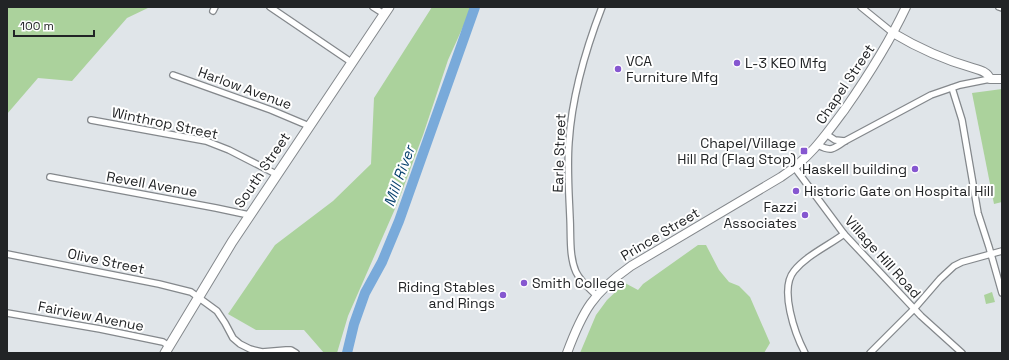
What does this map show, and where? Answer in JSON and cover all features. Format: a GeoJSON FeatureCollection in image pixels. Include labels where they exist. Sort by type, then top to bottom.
{"type":"FeatureCollection","features":[{"type":"Feature","properties":{"kind":"main road","name":"Chapel Street"},"geometry":{"type":"LineString","coordinates":[[795,168],[811,154],[868,76],[906,7]]}},
{"type":"Feature","properties":{"kind":"main road","name":"South Street"},"geometry":{"type":"LineString","coordinates":[[167,349],[249,215],[386,11]]}},
{"type":"Feature","properties":{"kind":"main road"},"geometry":{"type":"LineString","coordinates":[[893,33],[925,51],[982,71],[988,74],[990,79],[1002,79]]}},
{"type":"Feature","properties":{"kind":"main road","name":"Prince Street"},"geometry":{"type":"LineString","coordinates":[[568,352],[582,317],[596,295],[607,285],[631,266],[795,168]]}},
{"type":"Feature","properties":{"kind":"street"},"geometry":{"type":"LineString","coordinates":[[270,7],[351,62]]}},
{"type":"Feature","properties":{"kind":"street"},"geometry":{"type":"LineString","coordinates":[[373,7],[386,11]]}},
{"type":"Feature","properties":{"kind":"street","name":"Earle Street"},"geometry":{"type":"LineString","coordinates":[[596,295],[584,284],[577,274],[574,266],[572,256],[568,166],[570,124],[579,76],[602,7]]}},
{"type":"Feature","properties":{"kind":"street"},"geometry":{"type":"LineString","coordinates":[[861,7],[893,33]]}},
{"type":"Feature","properties":{"kind":"street","name":"Harlow Avenue"},"geometry":{"type":"LineString","coordinates":[[173,75],[271,110],[309,126]]}},
{"type":"Feature","properties":{"kind":"street"},"geometry":{"type":"LineString","coordinates":[[818,145],[828,150],[835,148],[845,141],[931,95],[952,88],[990,79]]}},
{"type":"Feature","properties":{"kind":"street"},"geometry":{"type":"LineString","coordinates":[[952,88],[962,120],[978,213],[1002,293]]}},
{"type":"Feature","properties":{"kind":"street","name":"Winthrop Street"},"geometry":{"type":"LineString","coordinates":[[92,120],[206,141],[229,150],[276,174]]}},
{"type":"Feature","properties":{"kind":"street"},"geometry":{"type":"LineString","coordinates":[[826,134],[835,140],[845,141]]}},
{"type":"Feature","properties":{"kind":"street","name":"Village Hill Road"},"geometry":{"type":"LineString","coordinates":[[795,168],[844,234],[914,309],[962,353]]}},
{"type":"Feature","properties":{"kind":"street","name":"Revell Avenue"},"geometry":{"type":"LineString","coordinates":[[50,177],[249,215]]}},
{"type":"Feature","properties":{"kind":"street"},"geometry":{"type":"LineString","coordinates":[[805,353],[791,313],[788,296],[790,279],[794,271],[803,263],[844,234]]}},
{"type":"Feature","properties":{"kind":"street"},"geometry":{"type":"LineString","coordinates":[[870,353],[954,266],[962,262],[1002,250]]}},
{"type":"Feature","properties":{"kind":"street","name":"Olive Street"},"geometry":{"type":"LineString","coordinates":[[7,254],[173,287],[191,292],[217,311],[233,338],[240,344],[250,349],[262,352],[290,350],[296,353]]}},
{"type":"Feature","properties":{"kind":"street","name":"Fairview Avenue"},"geometry":{"type":"LineString","coordinates":[[7,313],[100,329],[163,342],[167,349]]}},
{"type":"Feature","properties":{"kind":"green space"},"geometry":{"type":"Polygon","coordinates":[[[7,7],[150,7],[127,18],[72,81],[38,78],[7,114],[7,7]]]}},
{"type":"Feature","properties":{"kind":"green space"},"geometry":{"type":"Polygon","coordinates":[[[432,7],[472,7],[448,60],[423,135],[398,202],[348,316],[337,353],[324,353],[304,330],[256,330],[228,314],[275,245],[333,201],[371,164],[374,98],[432,7]]]}},
{"type":"Feature","properties":{"kind":"green space"},"geometry":{"type":"Polygon","coordinates":[[[1002,89],[1002,202],[994,204],[972,93],[1002,89]]]}},
{"type":"Feature","properties":{"kind":"green space"},"geometry":{"type":"Polygon","coordinates":[[[698,245],[706,245],[719,270],[729,282],[739,286],[750,297],[770,343],[764,353],[580,353],[596,315],[607,300],[625,283],[638,290],[643,284],[698,245]]]}},
{"type":"Feature","properties":{"kind":"green space"},"geometry":{"type":"Polygon","coordinates":[[[992,292],[995,302],[986,304],[984,295],[992,292]]]}},
{"type":"Feature","properties":{"kind":"waterway","name":"Mill River"},"geometry":{"type":"LineString","coordinates":[[347,353],[354,324],[365,293],[382,262],[399,221],[475,7]]}},
{"type":"Feature","properties":{"kind":"place","name":"L-3 KEO Mfg"},"geometry":{"type":"Point","coordinates":[737,63]}},
{"type":"Feature","properties":{"kind":"place","name":"VCA Furniture Mfg"},"geometry":{"type":"Point","coordinates":[618,69]}},
{"type":"Feature","properties":{"kind":"place","name":"Chapel/Village Hill Rd (Flag Stop)"},"geometry":{"type":"Point","coordinates":[804,151]}},
{"type":"Feature","properties":{"kind":"place","name":"Haskell building"},"geometry":{"type":"Point","coordinates":[915,169]}},
{"type":"Feature","properties":{"kind":"place","name":"Historic Gate on Hospital Hill"},"geometry":{"type":"Point","coordinates":[796,191]}},
{"type":"Feature","properties":{"kind":"place","name":"Fazzi Associates"},"geometry":{"type":"Point","coordinates":[805,215]}},
{"type":"Feature","properties":{"kind":"place","name":"Smith College"},"geometry":{"type":"Point","coordinates":[524,283]}},
{"type":"Feature","properties":{"kind":"place","name":"Riding Stables and Rings"},"geometry":{"type":"Point","coordinates":[503,295]}}]}
